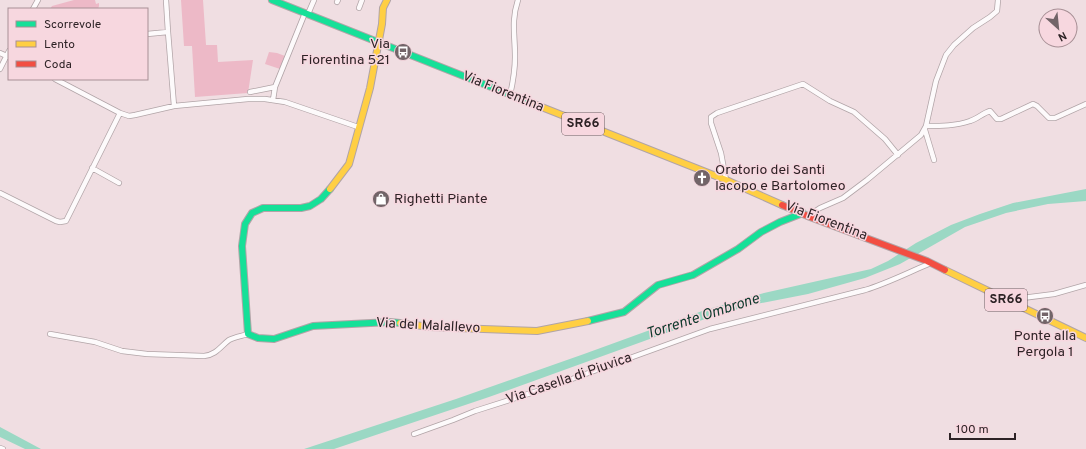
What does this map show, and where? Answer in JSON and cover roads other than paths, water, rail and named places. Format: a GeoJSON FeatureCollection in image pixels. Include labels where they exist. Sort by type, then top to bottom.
{"type":"FeatureCollection","features":[{"type":"Feature","properties":{"kind":"street"},"geometry":{"type":"LineString","coordinates":[[166,0],[174,106]]}},
{"type":"Feature","properties":{"kind":"street","name":"Via Fiorentina"},"geometry":{"type":"LineString","coordinates":[[272,0],[726,180],[810,217],[929,262],[1086,338]]}},
{"type":"Feature","properties":{"kind":"street"},"geometry":{"type":"LineString","coordinates":[[273,100],[275,87],[306,13],[314,0]]}},
{"type":"Feature","properties":{"kind":"street"},"geometry":{"type":"LineString","coordinates":[[359,8],[362,0]]}},
{"type":"Feature","properties":{"kind":"street"},"geometry":{"type":"LineString","coordinates":[[50,334],[95,342],[115,350],[127,352],[204,356],[215,352],[231,339],[248,334],[242,246],[245,224],[252,213],[260,209],[270,207],[306,207],[321,199],[334,185],[349,164],[370,88],[383,8],[387,0]]}},
{"type":"Feature","properties":{"kind":"street"},"geometry":{"type":"LineString","coordinates":[[510,95],[514,77],[515,57],[513,21],[514,11],[518,0]]}},
{"type":"Feature","properties":{"kind":"street"},"geometry":{"type":"LineString","coordinates":[[810,217],[820,208],[843,198],[918,139],[925,128],[935,86],[946,55],[954,45],[973,28],[997,11],[998,0]]}},
{"type":"Feature","properties":{"kind":"street"},"geometry":{"type":"LineString","coordinates":[[148,34],[168,32]]}},
{"type":"Feature","properties":{"kind":"street"},"geometry":{"type":"LineString","coordinates":[[0,53],[8,57],[0,69]]}},
{"type":"Feature","properties":{"kind":"street"},"geometry":{"type":"LineString","coordinates":[[57,80],[120,113],[132,116],[174,106],[248,99],[273,100],[296,105],[358,127]]}},
{"type":"Feature","properties":{"kind":"street"},"geometry":{"type":"LineString","coordinates":[[726,180],[720,147],[710,121],[711,117],[717,113],[803,84],[830,101],[854,112],[885,139],[898,155]]}},
{"type":"Feature","properties":{"kind":"street"},"geometry":{"type":"LineString","coordinates":[[250,92],[275,87]]}},
{"type":"Feature","properties":{"kind":"street"},"geometry":{"type":"LineString","coordinates":[[925,128],[965,123],[988,112],[992,112],[996,118],[1000,120],[1033,104],[1049,118],[1054,118],[1086,104]]}},
{"type":"Feature","properties":{"kind":"street"},"geometry":{"type":"LineString","coordinates":[[0,193],[56,221],[66,221],[120,113]]}},
{"type":"Feature","properties":{"kind":"street"},"geometry":{"type":"LineString","coordinates":[[925,128],[934,160]]}},
{"type":"Feature","properties":{"kind":"street"},"geometry":{"type":"LineString","coordinates":[[714,176],[723,164]]}},
{"type":"Feature","properties":{"kind":"street"},"geometry":{"type":"LineString","coordinates":[[92,168],[119,183]]}},
{"type":"Feature","properties":{"kind":"street","name":"Via del Malallevo"},"geometry":{"type":"LineString","coordinates":[[248,334],[257,338],[271,340],[313,326],[390,322],[430,327],[537,331],[574,325],[624,312],[658,285],[693,275],[738,249],[760,232],[780,222],[803,214]]}},
{"type":"Feature","properties":{"kind":"street","name":"Via Casella di Piuvica"},"geometry":{"type":"LineString","coordinates":[[414,434],[475,411],[546,388],[710,329],[865,290],[886,283],[929,262]]}},
{"type":"Feature","properties":{"kind":"street"},"geometry":{"type":"LineString","coordinates":[[1006,300],[1054,294],[1086,285]]}},
{"type":"Feature","properties":{"kind":"water","name":"Torrente Ombrone"},"geometry":{"type":"Polygon","coordinates":[[[1086,189],[1086,201],[1048,204],[1006,213],[965,227],[900,264],[865,278],[808,294],[751,305],[705,319],[489,397],[334,449],[304,449],[456,399],[705,310],[764,293],[871,269],[951,225],[1013,203],[1086,189]]]}},
{"type":"Feature","properties":{"kind":"water"},"geometry":{"type":"Polygon","coordinates":[[[0,427],[41,449],[25,449],[0,437],[0,427]]]}},
{"type":"Feature","properties":{"kind":"place","name":"Via Fiorentina 521"},"geometry":{"type":"Point","coordinates":[403,52]}},
{"type":"Feature","properties":{"kind":"place","name":"Oratorio dei Santi Iacopo e Bartolomeo"},"geometry":{"type":"Point","coordinates":[702,178]}},
{"type":"Feature","properties":{"kind":"place","name":"Righetti Piante"},"geometry":{"type":"Point","coordinates":[381,199]}},
{"type":"Feature","properties":{"kind":"place","name":"Ponte alla Pergola 1"},"geometry":{"type":"Point","coordinates":[1045,316]}}]}
